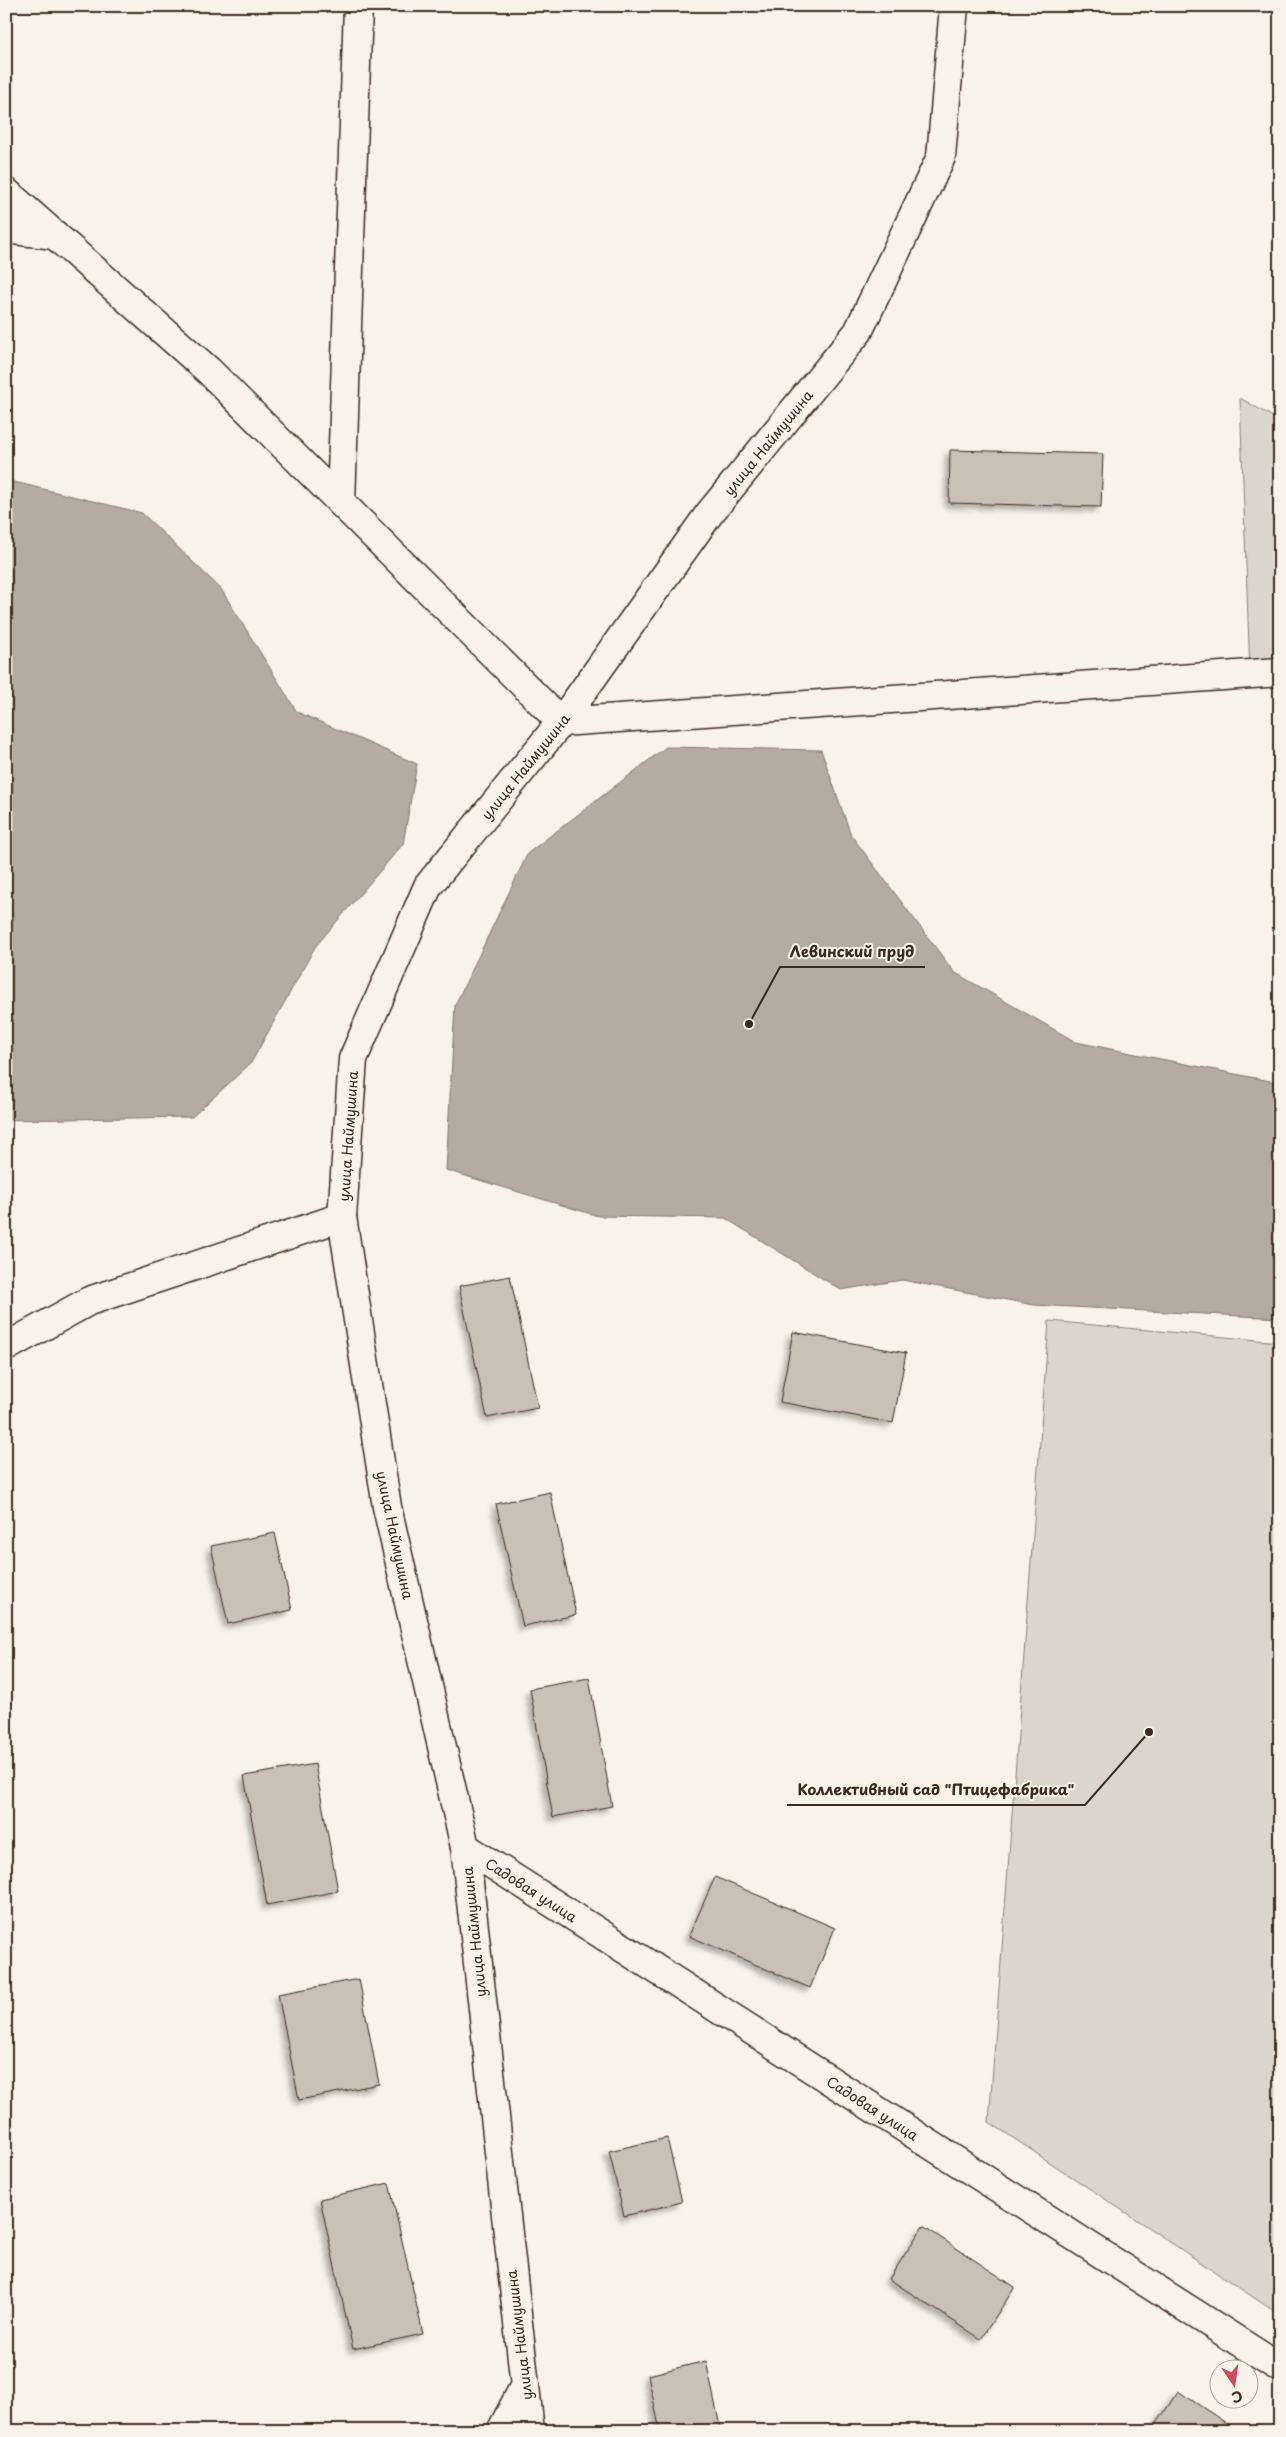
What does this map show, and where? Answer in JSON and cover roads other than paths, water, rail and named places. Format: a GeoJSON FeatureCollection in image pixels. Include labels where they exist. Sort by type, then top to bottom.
{"type":"FeatureCollection","features":[{"type":"Feature","properties":{"kind":"street"},"geometry":{"type":"LineString","coordinates":[[341,503],[358,6]]}},
{"type":"Feature","properties":{"kind":"street","name":"улица Наймушина"},"geometry":{"type":"LineString","coordinates":[[530,2431],[465,1848],[387,1507],[342,1217],[352,1059],[428,886],[561,722],[709,514],[858,332],[941,157],[954,6]]}},
{"type":"Feature","properties":{"kind":"street"},"geometry":{"type":"LineString","coordinates":[[6,192],[209,372],[561,722],[1280,672]]}},
{"type":"Feature","properties":{"kind":"street"},"geometry":{"type":"LineString","coordinates":[[6,229],[55,235]]}},
{"type":"Feature","properties":{"kind":"street"},"geometry":{"type":"LineString","coordinates":[[6,1347],[88,1300],[342,1217]]}},
{"type":"Feature","properties":{"kind":"street","name":"Садовая улица"},"geometry":{"type":"LineString","coordinates":[[465,1848],[1280,2368]]}},
{"type":"Feature","properties":{"kind":"street"},"geometry":{"type":"LineString","coordinates":[[501,2431],[524,2385]]}},
{"type":"Feature","properties":{"kind":"place","name":"Левинский пруд"},"geometry":{"type":"Point","coordinates":[749,1024]}},
{"type":"Feature","properties":{"kind":"place","name":"Коллективный сад \"Птицефабрика\""},"geometry":{"type":"Point","coordinates":[1149,1732]}}]}
